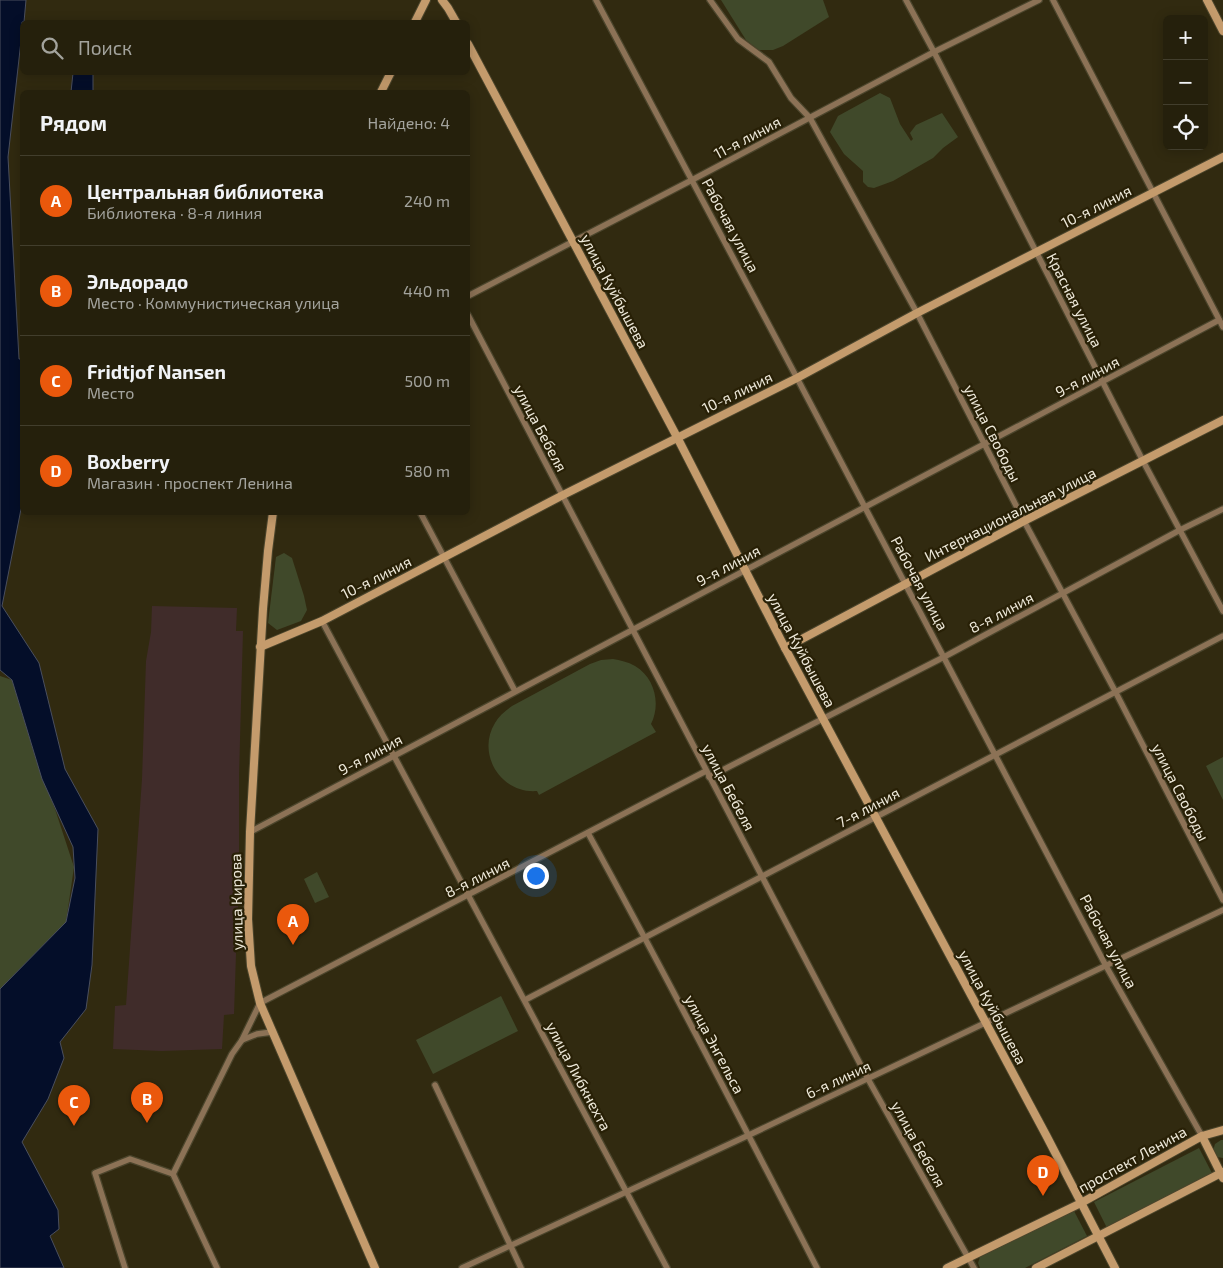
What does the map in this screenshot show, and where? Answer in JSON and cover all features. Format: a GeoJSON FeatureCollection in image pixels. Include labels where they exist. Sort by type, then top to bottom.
{"type":"FeatureCollection","features":[{"type":"Feature","properties":{"kind":"street"},"geometry":{"type":"LineString","coordinates":[[416,20],[426,0]]}},
{"type":"Feature","properties":{"kind":"street"},"geometry":{"type":"LineString","coordinates":[[442,0],[455,20]]}},
{"type":"Feature","properties":{"kind":"street","name":"Рабочая улица"},"geometry":{"type":"LineString","coordinates":[[596,0],[1106,966],[1222,1175]]}},
{"type":"Feature","properties":{"kind":"street","name":"улица Свободы"},"geometry":{"type":"LineString","coordinates":[[710,0],[738,39],[769,62],[791,98],[810,118],[917,313],[1223,900]]}},
{"type":"Feature","properties":{"kind":"street","name":"Красная улица"},"geometry":{"type":"LineString","coordinates":[[906,0],[1102,382],[1223,611]]}},
{"type":"Feature","properties":{"kind":"street","name":"11-я линия"},"geometry":{"type":"LineString","coordinates":[[470,295],[934,52],[1039,0]]}},
{"type":"Feature","properties":{"kind":"street"},"geometry":{"type":"LineString","coordinates":[[1053,0],[1223,327]]}},
{"type":"Feature","properties":{"kind":"street"},"geometry":{"type":"LineString","coordinates":[[1207,0],[1223,31]]}},
{"type":"Feature","properties":{"kind":"street","name":"улица Куйбышева"},"geometry":{"type":"LineString","coordinates":[[470,48],[677,437],[785,648],[1116,1268]]}},
{"type":"Feature","properties":{"kind":"street"},"geometry":{"type":"LineString","coordinates":[[382,90],[389,75]]}},
{"type":"Feature","properties":{"kind":"street","name":"10-я линия"},"geometry":{"type":"LineString","coordinates":[[260,647],[322,621],[677,437],[797,378],[917,313],[1223,156]]}},
{"type":"Feature","properties":{"kind":"street","name":"улица Бебеля"},"geometry":{"type":"LineString","coordinates":[[470,319],[868,1079],[974,1268]]}},
{"type":"Feature","properties":{"kind":"street","name":"9-я линия"},"geometry":{"type":"LineString","coordinates":[[250,832],[393,752],[515,692],[1219,320]]}},
{"type":"Feature","properties":{"kind":"street","name":"Интернациональная улица"},"geometry":{"type":"LineString","coordinates":[[785,648],[1024,521],[1223,420]]}},
{"type":"Feature","properties":{"kind":"street","name":"8-я линия"},"geometry":{"type":"LineString","coordinates":[[710,777],[944,657],[1180,530],[1223,509]]}},
{"type":"Feature","properties":{"kind":"street","name":"улица Кирова"},"geometry":{"type":"LineString","coordinates":[[273,515],[260,647],[250,832],[248,919],[251,966],[260,1003],[375,1268]]}},
{"type":"Feature","properties":{"kind":"street"},"geometry":{"type":"LineString","coordinates":[[422,515],[515,692]]}},
{"type":"Feature","properties":{"kind":"street"},"geometry":{"type":"LineString","coordinates":[[322,621],[393,752]]}},
{"type":"Feature","properties":{"kind":"street","name":"7-я линия"},"geometry":{"type":"LineString","coordinates":[[524,1000],[1223,636]]}},
{"type":"Feature","properties":{"kind":"street","name":"улица Либкнехта"},"geometry":{"type":"LineString","coordinates":[[393,752],[667,1268]]}},
{"type":"Feature","properties":{"kind":"street","name":"8-я линия"},"geometry":{"type":"LineString","coordinates":[[260,1003],[706,771]]}},
{"type":"Feature","properties":{"kind":"street","name":"улица Энгельса"},"geometry":{"type":"LineString","coordinates":[[588,833],[645,937],[817,1268]]}},
{"type":"Feature","properties":{"kind":"street","name":"6-я линия"},"geometry":{"type":"LineString","coordinates":[[462,1268],[986,1024],[1223,910]]}},
{"type":"Feature","properties":{"kind":"street"},"geometry":{"type":"LineString","coordinates":[[173,1174],[232,1054],[242,1040],[260,1003]]}},
{"type":"Feature","properties":{"kind":"street"},"geometry":{"type":"LineString","coordinates":[[242,1040],[257,1034],[272,1032]]}},
{"type":"Feature","properties":{"kind":"street"},"geometry":{"type":"LineString","coordinates":[[435,1085],[521,1268]]}},
{"type":"Feature","properties":{"kind":"street","name":"проспект Ленина"},"geometry":{"type":"LineString","coordinates":[[947,1268],[1081,1203],[1202,1136],[1223,1130]]}},
{"type":"Feature","properties":{"kind":"street"},"geometry":{"type":"LineString","coordinates":[[126,1268],[95,1173],[130,1159],[173,1174],[217,1268]]}},
{"type":"Feature","properties":{"kind":"street"},"geometry":{"type":"LineString","coordinates":[[1036,1268],[1222,1175]]}},
{"type":"Feature","properties":{"kind":"shaded area"},"geometry":{"type":"Polygon","coordinates":[[[152,606],[237,608],[236,631],[243,631],[239,776],[239,890],[242,891],[241,900],[238,900],[238,912],[235,915],[235,923],[237,924],[234,1014],[224,1015],[222,1049],[162,1051],[113,1049],[115,1006],[126,1005],[142,779],[146,661],[151,632],[152,606]]]}},
{"type":"Feature","properties":{"kind":"green space"},"geometry":{"type":"Polygon","coordinates":[[[721,0],[823,0],[829,17],[783,46],[773,50],[759,50],[746,40],[721,0]]]}},
{"type":"Feature","properties":{"kind":"green space"},"geometry":{"type":"Polygon","coordinates":[[[880,93],[890,98],[900,124],[911,141],[913,139],[910,133],[916,125],[942,113],[958,137],[933,158],[893,181],[874,188],[868,187],[863,182],[863,171],[844,154],[830,132],[838,116],[880,93]]]}},
{"type":"Feature","properties":{"kind":"green space"},"geometry":{"type":"Polygon","coordinates":[[[284,553],[292,558],[307,610],[301,621],[277,630],[268,623],[276,557],[284,553]]]}},
{"type":"Feature","properties":{"kind":"green space"},"geometry":{"type":"Polygon","coordinates":[[[613,659],[635,666],[647,677],[656,700],[656,708],[651,724],[656,732],[539,795],[537,791],[524,790],[513,786],[503,779],[495,770],[490,759],[488,747],[490,735],[500,716],[512,706],[590,664],[601,660],[613,659]]]}},
{"type":"Feature","properties":{"kind":"green space"},"geometry":{"type":"Polygon","coordinates":[[[0,676],[12,680],[36,760],[55,809],[74,867],[66,922],[0,989],[0,676]]]}},
{"type":"Feature","properties":{"kind":"green space"},"geometry":{"type":"Polygon","coordinates":[[[1223,757],[1223,800],[1206,766],[1223,757]]]}},
{"type":"Feature","properties":{"kind":"green space"},"geometry":{"type":"Polygon","coordinates":[[[317,872],[329,897],[315,903],[304,879],[317,872]]]}},
{"type":"Feature","properties":{"kind":"green space"},"geometry":{"type":"Polygon","coordinates":[[[501,996],[518,1031],[433,1074],[416,1040],[501,996]]]}},
{"type":"Feature","properties":{"kind":"green space"},"geometry":{"type":"Polygon","coordinates":[[[1223,1140],[1223,1158],[1217,1157],[1213,1151],[1215,1144],[1223,1140]]]}},
{"type":"Feature","properties":{"kind":"green space"},"geometry":{"type":"Polygon","coordinates":[[[1199,1148],[1213,1175],[1107,1228],[1094,1202],[1199,1148]]]}},
{"type":"Feature","properties":{"kind":"green space"},"geometry":{"type":"Polygon","coordinates":[[[1073,1209],[1087,1236],[1025,1268],[980,1268],[978,1263],[980,1257],[1073,1209]]]}},
{"type":"Feature","properties":{"kind":"water"},"geometry":{"type":"Polygon","coordinates":[[[0,0],[26,0],[24,20],[20,20],[20,50],[8,157],[20,359],[20,514],[2,606],[39,663],[65,769],[98,829],[92,965],[86,1009],[60,1042],[64,1058],[48,1099],[22,1142],[58,1210],[59,1229],[50,1236],[64,1268],[0,1268],[0,989],[66,922],[75,878],[73,847],[42,779],[12,680],[0,670],[0,0]]]}},
{"type":"Feature","properties":{"kind":"water"},"geometry":{"type":"Polygon","coordinates":[[[73,75],[93,75],[93,90],[71,90],[73,75]]]}},
{"type":"Feature","properties":{"kind":"place","name":"Центральная библиотека"},"geometry":{"type":"Point","coordinates":[293,945]}},
{"type":"Feature","properties":{"kind":"place","name":"Эльдорадо"},"geometry":{"type":"Point","coordinates":[147,1123]}},
{"type":"Feature","properties":{"kind":"place","name":"Fridtjof Nansen"},"geometry":{"type":"Point","coordinates":[74,1126]}},
{"type":"Feature","properties":{"kind":"place","name":"Boxberry"},"geometry":{"type":"Point","coordinates":[1043,1196]}}]}
